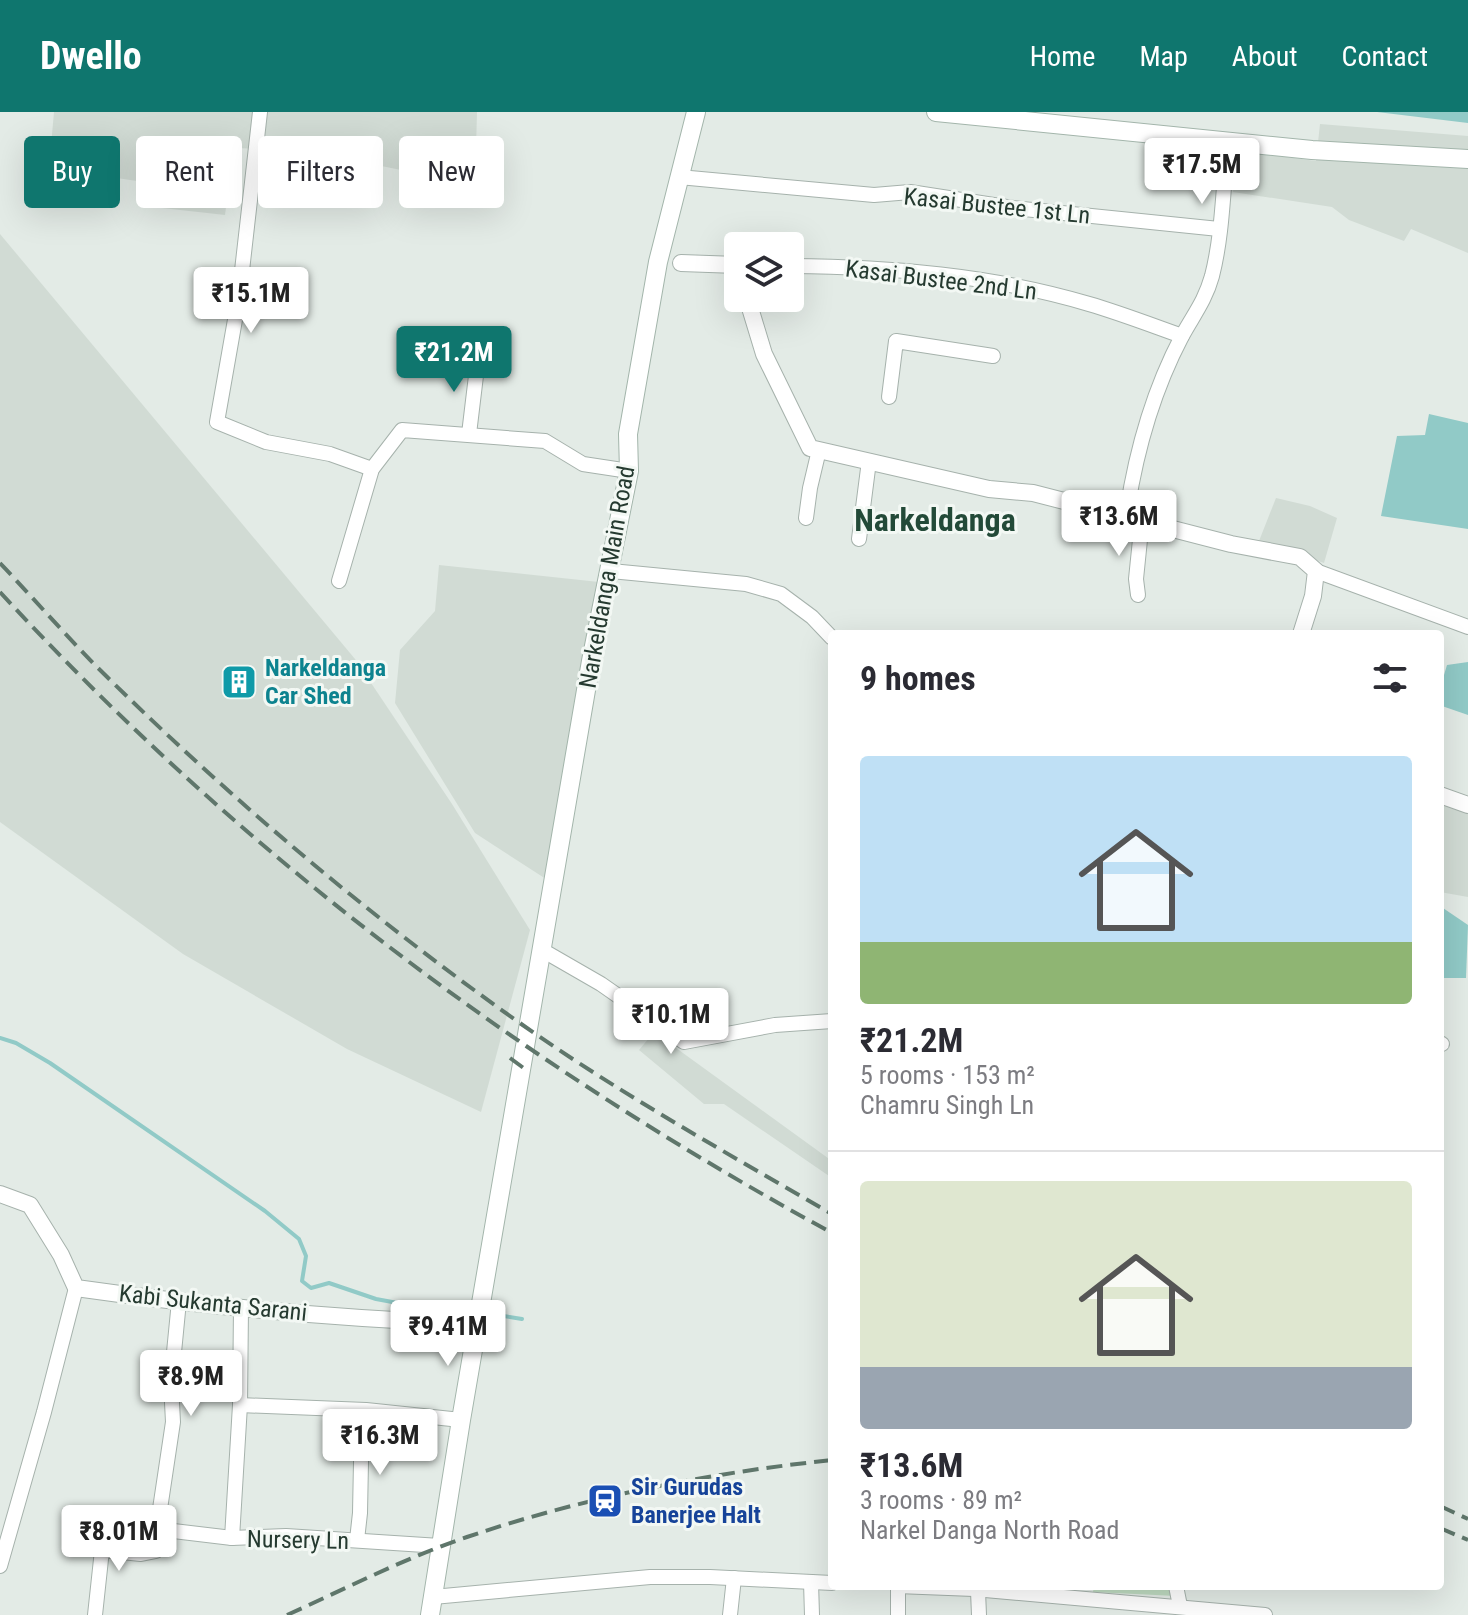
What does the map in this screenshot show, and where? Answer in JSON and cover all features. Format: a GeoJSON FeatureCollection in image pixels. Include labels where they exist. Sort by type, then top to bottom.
{"type":"FeatureCollection","features":[{"type":"Feature","properties":{"kind":"main road","name":"Narkeldanga Main Road"},"geometry":{"type":"LineString","coordinates":[[477,1324],[591,661],[629,471],[628,434],[658,262],[696,112]]}},
{"type":"Feature","properties":{"kind":"main road"},"geometry":{"type":"LineString","coordinates":[[936,112],[1312,150],[1468,159]]}},
{"type":"Feature","properties":{"kind":"main road"},"geometry":{"type":"LineString","coordinates":[[432,1606],[477,1324]]}},
{"type":"Feature","properties":{"kind":"street"},"geometry":{"type":"LineString","coordinates":[[260,112],[239,297],[217,422],[266,442],[330,454],[372,469]]}},
{"type":"Feature","properties":{"kind":"street"},"geometry":{"type":"LineString","coordinates":[[1138,595],[1133,467],[1147,420],[1182,336],[1200,310],[1212,275],[1228,141]]}},
{"type":"Feature","properties":{"kind":"street","name":"Kasai Bustee 1st Ln"},"geometry":{"type":"LineString","coordinates":[[679,177],[874,195],[910,192],[1013,208],[1219,229]]}},
{"type":"Feature","properties":{"kind":"street"},"geometry":{"type":"LineString","coordinates":[[681,263],[724,265]]}},
{"type":"Feature","properties":{"kind":"street","name":"Kasai Bustee 2nd Ln"},"geometry":{"type":"LineString","coordinates":[[804,266],[877,267],[1004,284],[1088,303],[1182,336]]}},
{"type":"Feature","properties":{"kind":"street"},"geometry":{"type":"LineString","coordinates":[[751,312],[764,354],[810,448],[989,489],[1033,493],[1231,544],[1300,557],[1316,571],[1468,627]]}},
{"type":"Feature","properties":{"kind":"street"},"geometry":{"type":"LineString","coordinates":[[889,397],[896,341],[993,356]]}},
{"type":"Feature","properties":{"kind":"street"},"geometry":{"type":"LineString","coordinates":[[469,434],[478,359]]}},
{"type":"Feature","properties":{"kind":"street"},"geometry":{"type":"LineString","coordinates":[[339,581],[372,469],[402,430],[545,441],[583,464],[629,471]]}},
{"type":"Feature","properties":{"kind":"street"},"geometry":{"type":"LineString","coordinates":[[806,518],[819,450]]}},
{"type":"Feature","properties":{"kind":"street"},"geometry":{"type":"LineString","coordinates":[[859,539],[869,461]]}},
{"type":"Feature","properties":{"kind":"street"},"geometry":{"type":"LineString","coordinates":[[611,571],[746,584],[773,591],[812,617],[828,634]]}},
{"type":"Feature","properties":{"kind":"street"},"geometry":{"type":"LineString","coordinates":[[1302,630],[1313,596],[1316,571]]}},
{"type":"Feature","properties":{"kind":"street"},"geometry":{"type":"LineString","coordinates":[[1444,796],[1468,805]]}},
{"type":"Feature","properties":{"kind":"street"},"geometry":{"type":"LineString","coordinates":[[542,950],[601,984],[684,1042],[775,1025],[828,1021]]}},
{"type":"Feature","properties":{"kind":"street"},"geometry":{"type":"LineString","coordinates":[[0,1194],[30,1205],[61,1255],[76,1288],[0,1566]]}},
{"type":"Feature","properties":{"kind":"street","name":"Kabi Sukanta Sarani"},"geometry":{"type":"LineString","coordinates":[[76,1288],[396,1321],[477,1324]]}},
{"type":"Feature","properties":{"kind":"street"},"geometry":{"type":"LineString","coordinates":[[95,1615],[102,1550],[141,1554],[156,1551],[173,1422],[171,1383],[179,1301]]}},
{"type":"Feature","properties":{"kind":"street"},"geometry":{"type":"LineString","coordinates":[[232,1538],[240,1405],[241,1307]]}},
{"type":"Feature","properties":{"kind":"street"},"geometry":{"type":"LineString","coordinates":[[240,1405],[279,1405],[461,1420]]}},
{"type":"Feature","properties":{"kind":"street"},"geometry":{"type":"LineString","coordinates":[[357,1540],[362,1411]]}},
{"type":"Feature","properties":{"kind":"street","name":"Nursery Ln"},"geometry":{"type":"LineString","coordinates":[[157,1529],[232,1538],[286,1536],[440,1546]]}},
{"type":"Feature","properties":{"kind":"street"},"geometry":{"type":"LineString","coordinates":[[432,1606],[650,1577],[828,1583]]}},
{"type":"Feature","properties":{"kind":"street"},"geometry":{"type":"LineString","coordinates":[[730,1615],[734,1578]]}},
{"type":"Feature","properties":{"kind":"street"},"geometry":{"type":"LineString","coordinates":[[811,1582],[812,1615]]}},
{"type":"Feature","properties":{"kind":"street"},"geometry":{"type":"LineString","coordinates":[[897,1590],[898,1615]]}},
{"type":"Feature","properties":{"kind":"street"},"geometry":{"type":"LineString","coordinates":[[962,1590],[1083,1592],[1265,1615]]}},
{"type":"Feature","properties":{"kind":"street"},"geometry":{"type":"LineString","coordinates":[[1177,1590],[1180,1606]]}},
{"type":"Feature","properties":{"kind":"street"},"geometry":{"type":"LineString","coordinates":[[978,1591],[979,1615]]}},
{"type":"Feature","properties":{"kind":"shaded area"},"geometry":{"type":"Polygon","coordinates":[[[54,112],[477,112],[476,136],[399,136],[399,170],[383,166],[383,136],[258,136],[258,149],[242,148],[242,136],[136,136],[136,181],[120,178],[120,136],[52,136],[54,112]]]}},
{"type":"Feature","properties":{"kind":"shaded area"},"geometry":{"type":"Polygon","coordinates":[[[1320,124],[1468,136],[1468,253],[1411,229],[1404,241],[1349,220],[1332,207],[1233,192],[1235,150],[1316,161],[1320,124]]]}},
{"type":"Feature","properties":{"kind":"shaded area"},"geometry":{"type":"Polygon","coordinates":[[[162,208],[226,208],[225,215],[162,208]]]}},
{"type":"Feature","properties":{"kind":"shaded area"},"geometry":{"type":"Polygon","coordinates":[[[0,234],[355,659],[452,804],[530,930],[481,1112],[347,1049],[183,954],[0,822],[0,234]]]}},
{"type":"Feature","properties":{"kind":"shaded area"},"geometry":{"type":"Polygon","coordinates":[[[1276,498],[1310,506],[1337,518],[1324,563],[1259,541],[1276,498]]]}},
{"type":"Feature","properties":{"kind":"shaded area"},"geometry":{"type":"Polygon","coordinates":[[[439,565],[599,582],[546,879],[475,833],[395,703],[400,650],[435,611],[439,565]]]}},
{"type":"Feature","properties":{"kind":"shaded area"},"geometry":{"type":"Polygon","coordinates":[[[1444,802],[1468,811],[1468,897],[1444,893],[1444,802]]]}},
{"type":"Feature","properties":{"kind":"shaded area"},"geometry":{"type":"Polygon","coordinates":[[[654,1032],[828,1158],[828,1175],[724,1104],[704,1104],[639,1050],[654,1032]]]}},
{"type":"Feature","properties":{"kind":"green space"},"geometry":{"type":"Polygon","coordinates":[[[1174,1590],[1176,1596],[1093,1592],[1174,1590]]]}},
{"type":"Feature","properties":{"kind":"water"},"geometry":{"type":"Polygon","coordinates":[[[1377,112],[1468,112],[1468,123],[1377,112]]]}},
{"type":"Feature","properties":{"kind":"water"},"geometry":{"type":"Polygon","coordinates":[[[1429,414],[1468,423],[1468,529],[1381,516],[1397,436],[1425,435],[1429,414]]]}},
{"type":"Feature","properties":{"kind":"water"},"geometry":{"type":"Polygon","coordinates":[[[1468,662],[1468,715],[1444,707],[1447,665],[1468,662]]]}},
{"type":"Feature","properties":{"kind":"water"},"geometry":{"type":"Polygon","coordinates":[[[1444,909],[1468,925],[1466,978],[1444,978],[1444,909]]]}},
{"type":"Feature","properties":{"kind":"waterway"},"geometry":{"type":"LineString","coordinates":[[0,1038],[16,1043],[50,1063],[265,1211],[299,1239],[306,1256],[302,1281],[311,1288],[329,1283],[376,1299],[472,1311]]}},
{"type":"Feature","properties":{"kind":"waterway"},"geometry":{"type":"LineString","coordinates":[[485,1313],[522,1319]]}},
{"type":"Feature","properties":{"kind":"railway"},"geometry":{"type":"LineString","coordinates":[[0,563],[95,665],[195,760],[298,852],[406,939],[517,1021],[593,1072],[828,1212]]}},
{"type":"Feature","properties":{"kind":"railway"},"geometry":{"type":"LineString","coordinates":[[0,592],[92,688],[188,779],[287,865],[389,947],[604,1098],[828,1231]]}},
{"type":"Feature","properties":{"kind":"railway"},"geometry":{"type":"LineString","coordinates":[[510,1058],[529,1072]]}},
{"type":"Feature","properties":{"kind":"railway"},"geometry":{"type":"LineString","coordinates":[[287,1615],[444,1545],[557,1510],[648,1488],[828,1461]]}},
{"type":"Feature","properties":{"kind":"railway"},"geometry":{"type":"LineString","coordinates":[[1444,1508],[1468,1519]]}},
{"type":"Feature","properties":{"kind":"railway"},"geometry":{"type":"LineString","coordinates":[[1444,1530],[1468,1540]]}},
{"type":"Feature","properties":{"kind":"place","name":"Narkeldanga Car Shed"},"geometry":{"type":"Point","coordinates":[239,682]}},
{"type":"Feature","properties":{"kind":"place","name":"Sir Gurudas Banerjee Halt"},"geometry":{"type":"Point","coordinates":[605,1501]}},
{"type":"Feature","properties":{"kind":"district","name":"Narkeldanga"},"geometry":{"type":"Point","coordinates":[935,520]}}]}
